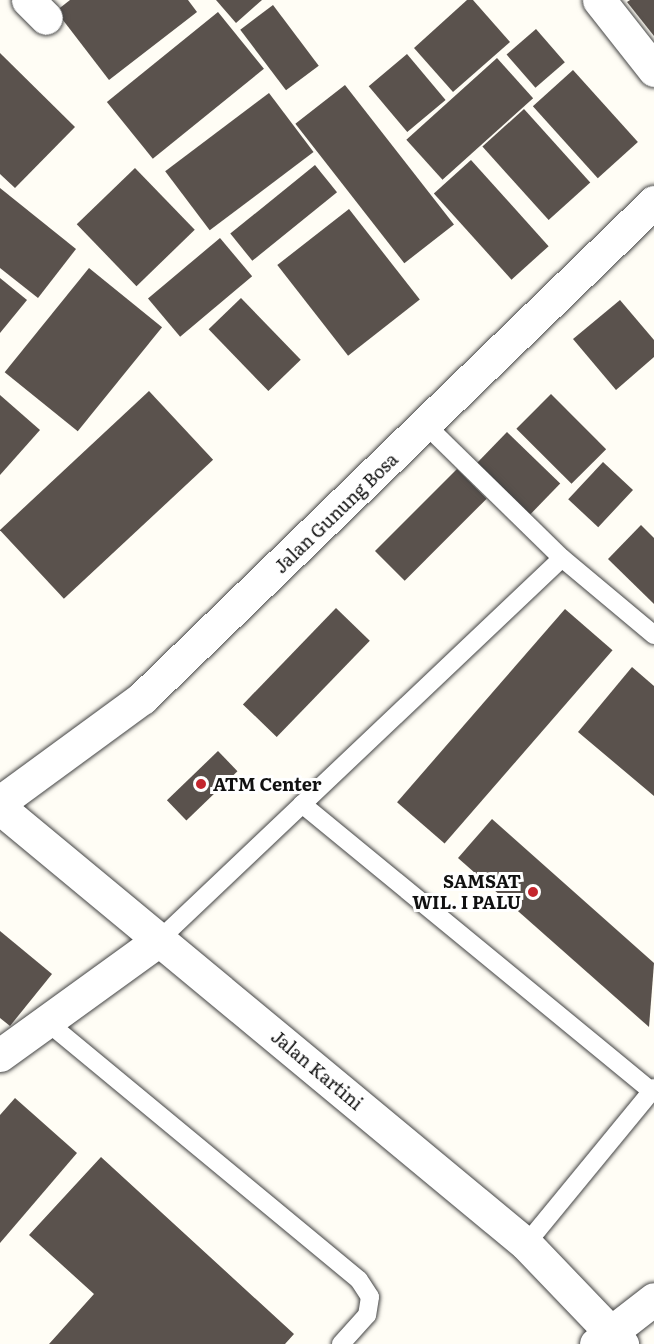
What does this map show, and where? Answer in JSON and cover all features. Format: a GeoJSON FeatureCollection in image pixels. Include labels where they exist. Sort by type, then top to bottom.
{"type":"FeatureCollection","features":[{"type":"Feature","properties":{"kind":"street"},"geometry":{"type":"LineString","coordinates":[[599,0],[654,70]]}},
{"type":"Feature","properties":{"kind":"street","name":"Jalan Gunung Bosa"},"geometry":{"type":"LineString","coordinates":[[0,802],[142,698],[427,426],[654,202]]}},
{"type":"Feature","properties":{"kind":"street","name":"Jalan Kartini"},"geometry":{"type":"LineString","coordinates":[[0,808],[526,1244],[610,1340]]}},
{"type":"Feature","properties":{"kind":"street"},"geometry":{"type":"LineString","coordinates":[[0,1055],[159,940]]}},
{"type":"Feature","properties":{"kind":"street"},"geometry":{"type":"LineString","coordinates":[[610,1340],[654,1299]]}},
{"type":"Feature","properties":{"kind":"lane"},"geometry":{"type":"LineString","coordinates":[[427,426],[562,558],[654,635]]}},
{"type":"Feature","properties":{"kind":"lane"},"geometry":{"type":"LineString","coordinates":[[159,940],[562,558]]}},
{"type":"Feature","properties":{"kind":"lane"},"geometry":{"type":"LineString","coordinates":[[302,804],[653,1090],[526,1244]]}},
{"type":"Feature","properties":{"kind":"lane"},"geometry":{"type":"LineString","coordinates":[[46,1022],[359,1280],[370,1297],[367,1315],[341,1344]]}},
{"type":"Feature","properties":{"kind":"building"},"geometry":{"type":"Polygon","coordinates":[[[70,0],[188,0],[197,12],[109,80],[56,11],[70,0]]]}},
{"type":"Feature","properties":{"kind":"building"},"geometry":{"type":"Polygon","coordinates":[[[216,0],[262,0],[236,23],[216,0]]]}},
{"type":"Feature","properties":{"kind":"building"},"geometry":{"type":"Polygon","coordinates":[[[467,0],[473,0],[510,42],[453,92],[414,48],[467,0]]]}},
{"type":"Feature","properties":{"kind":"building"},"geometry":{"type":"Polygon","coordinates":[[[654,0],[654,36],[627,2],[654,0]]]}},
{"type":"Feature","properties":{"kind":"building"},"geometry":{"type":"Polygon","coordinates":[[[273,5],[319,66],[286,90],[240,30],[273,5]]]}},
{"type":"Feature","properties":{"kind":"building"},"geometry":{"type":"Polygon","coordinates":[[[218,12],[264,69],[153,159],[107,102],[218,12]]]}},
{"type":"Feature","properties":{"kind":"building"},"geometry":{"type":"Polygon","coordinates":[[[536,29],[565,62],[535,88],[507,55],[536,29]]]}},
{"type":"Feature","properties":{"kind":"building"},"geometry":{"type":"Polygon","coordinates":[[[0,53],[75,127],[15,188],[0,174],[0,53]]]}},
{"type":"Feature","properties":{"kind":"building"},"geometry":{"type":"Polygon","coordinates":[[[407,54],[446,100],[407,132],[369,86],[407,54]]]}},
{"type":"Feature","properties":{"kind":"building"},"geometry":{"type":"Polygon","coordinates":[[[497,58],[533,98],[442,180],[406,140],[497,58]]]}},
{"type":"Feature","properties":{"kind":"building"},"geometry":{"type":"Polygon","coordinates":[[[573,70],[638,142],[598,178],[533,106],[573,70]]]}},
{"type":"Feature","properties":{"kind":"building"},"geometry":{"type":"Polygon","coordinates":[[[345,85],[454,224],[404,263],[295,124],[345,85]]]}},
{"type":"Feature","properties":{"kind":"building"},"geometry":{"type":"Polygon","coordinates":[[[269,93],[314,152],[210,230],[165,171],[269,93]]]}},
{"type":"Feature","properties":{"kind":"building"},"geometry":{"type":"Polygon","coordinates":[[[524,109],[590,183],[549,220],[482,146],[524,109]]]}},
{"type":"Feature","properties":{"kind":"building"},"geometry":{"type":"Polygon","coordinates":[[[471,160],[549,246],[511,280],[434,193],[471,160]]]}},
{"type":"Feature","properties":{"kind":"building"},"geometry":{"type":"Polygon","coordinates":[[[315,165],[337,192],[252,261],[230,234],[315,165]]]}},
{"type":"Feature","properties":{"kind":"building"},"geometry":{"type":"Polygon","coordinates":[[[135,168],[195,230],[136,286],[77,224],[135,168]]]}},
{"type":"Feature","properties":{"kind":"building"},"geometry":{"type":"Polygon","coordinates":[[[0,188],[76,249],[38,298],[0,268],[0,188]]]}},
{"type":"Feature","properties":{"kind":"building"},"geometry":{"type":"Polygon","coordinates":[[[349,209],[420,300],[348,356],[277,265],[349,209]]]}},
{"type":"Feature","properties":{"kind":"building"},"geometry":{"type":"Polygon","coordinates":[[[220,238],[252,276],[180,337],[148,298],[220,238]]]}},
{"type":"Feature","properties":{"kind":"building"},"geometry":{"type":"Polygon","coordinates":[[[89,268],[162,327],[78,431],[5,372],[89,268]]]}},
{"type":"Feature","properties":{"kind":"building"},"geometry":{"type":"Polygon","coordinates":[[[0,278],[27,300],[0,333],[0,278]]]}},
{"type":"Feature","properties":{"kind":"building"},"geometry":{"type":"Polygon","coordinates":[[[241,298],[301,360],[268,391],[209,329],[241,298]]]}},
{"type":"Feature","properties":{"kind":"building"},"geometry":{"type":"Polygon","coordinates":[[[620,300],[654,340],[654,357],[616,390],[573,339],[620,300]]]}},
{"type":"Feature","properties":{"kind":"building"},"geometry":{"type":"Polygon","coordinates":[[[149,391],[213,460],[64,599],[0,530],[149,391]]]}},
{"type":"Feature","properties":{"kind":"building"},"geometry":{"type":"Polygon","coordinates":[[[551,394],[606,449],[572,484],[516,429],[551,394]]]}},
{"type":"Feature","properties":{"kind":"building"},"geometry":{"type":"Polygon","coordinates":[[[0,395],[40,430],[0,475],[0,395]]]}},
{"type":"Feature","properties":{"kind":"building"},"geometry":{"type":"Polygon","coordinates":[[[507,432],[560,483],[529,516],[476,464],[507,432]]]}},
{"type":"Feature","properties":{"kind":"building"},"geometry":{"type":"Polygon","coordinates":[[[603,462],[633,490],[598,527],[568,499],[603,462]]]}},
{"type":"Feature","properties":{"kind":"building"},"geometry":{"type":"Polygon","coordinates":[[[457,469],[487,499],[405,581],[375,551],[457,469]]]}},
{"type":"Feature","properties":{"kind":"building"},"geometry":{"type":"Polygon","coordinates":[[[641,525],[654,538],[654,604],[608,559],[641,525]]]}},
{"type":"Feature","properties":{"kind":"building"},"geometry":{"type":"Polygon","coordinates":[[[336,608],[370,641],[277,737],[243,704],[336,608]]]}},
{"type":"Feature","properties":{"kind":"building"},"geometry":{"type":"Polygon","coordinates":[[[565,609],[613,650],[445,844],[397,802],[565,609]]]}},
{"type":"Feature","properties":{"kind":"building"},"geometry":{"type":"Polygon","coordinates":[[[632,667],[654,686],[654,796],[578,732],[632,667]]]}},
{"type":"Feature","properties":{"kind":"building","name":"ATM Center"},"geometry":{"type":"Polygon","coordinates":[[[218,751],[237,771],[186,820],[167,800],[218,751]]]}},
{"type":"Feature","properties":{"kind":"building"},"geometry":{"type":"Polygon","coordinates":[[[492,819],[654,963],[649,1027],[458,858],[492,819]]]}},
{"type":"Feature","properties":{"kind":"building"},"geometry":{"type":"Polygon","coordinates":[[[0,931],[52,974],[10,1026],[0,1018],[0,931]]]}},
{"type":"Feature","properties":{"kind":"building"},"geometry":{"type":"Polygon","coordinates":[[[15,1098],[77,1153],[0,1243],[0,1115],[15,1098]]]}},
{"type":"Feature","properties":{"kind":"building"},"geometry":{"type":"Polygon","coordinates":[[[101,1157],[294,1334],[285,1344],[49,1344],[94,1294],[29,1235],[101,1157]]]}},
{"type":"Feature","properties":{"kind":"place","name":"ATM Center"},"geometry":{"type":"Point","coordinates":[201,784]}},
{"type":"Feature","properties":{"kind":"place","name":"SAMSAT WIL. I PALU"},"geometry":{"type":"Point","coordinates":[533,892]}}]}
